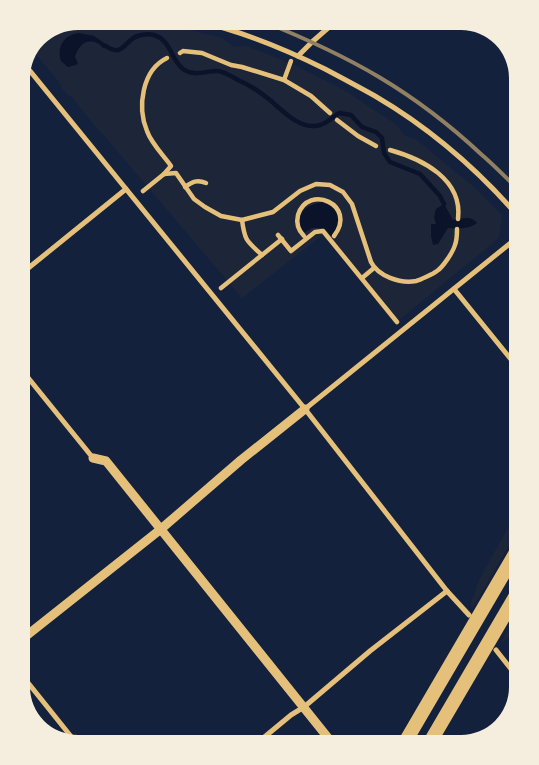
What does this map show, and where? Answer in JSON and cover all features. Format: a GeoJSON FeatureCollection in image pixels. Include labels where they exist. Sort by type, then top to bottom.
{"type":"FeatureCollection","features":[{"type":"Feature","properties":{"kind":"highway"},"geometry":{"type":"LineString","coordinates":[[409,735],[509,564]]}},
{"type":"Feature","properties":{"kind":"highway"},"geometry":{"type":"LineString","coordinates":[[434,735],[509,607]]}},
{"type":"Feature","properties":{"kind":"street"},"geometry":{"type":"LineString","coordinates":[[228,30],[249,36],[298,56],[376,97],[437,139],[481,178],[509,206]]}},
{"type":"Feature","properties":{"kind":"street"},"geometry":{"type":"LineString","coordinates":[[298,56],[326,30]]}},
{"type":"Feature","properties":{"kind":"street"},"geometry":{"type":"LineString","coordinates":[[180,53],[183,51],[202,53],[231,65],[284,80],[311,96],[330,113]]}},
{"type":"Feature","properties":{"kind":"street"},"geometry":{"type":"LineString","coordinates":[[143,191],[171,166],[147,131],[142,111],[142,94],[150,72],[167,58]]}},
{"type":"Feature","properties":{"kind":"street"},"geometry":{"type":"LineString","coordinates":[[284,80],[291,61]]}},
{"type":"Feature","properties":{"kind":"street"},"geometry":{"type":"LineString","coordinates":[[31,72],[306,409],[469,616]]}},
{"type":"Feature","properties":{"kind":"street"},"geometry":{"type":"LineString","coordinates":[[337,120],[358,136],[376,146]]}},
{"type":"Feature","properties":{"kind":"street"},"geometry":{"type":"LineString","coordinates":[[390,150],[416,159],[444,177],[454,192],[458,204],[458,219]]}},
{"type":"Feature","properties":{"kind":"street"},"geometry":{"type":"LineString","coordinates":[[164,174],[176,174],[194,199],[205,207],[221,216],[242,220],[273,212],[300,191],[316,184],[330,185],[343,192],[352,204],[370,262],[374,268],[384,276],[395,280],[415,281],[438,270],[448,258],[455,244],[457,229]]}},
{"type":"Feature","properties":{"kind":"street"},"geometry":{"type":"LineString","coordinates":[[185,187],[195,181],[206,182]]}},
{"type":"Feature","properties":{"kind":"street"},"geometry":{"type":"LineString","coordinates":[[30,267],[126,189]]}},
{"type":"Feature","properties":{"kind":"street"},"geometry":{"type":"LineString","coordinates":[[304,236],[298,227],[297,216],[305,204],[311,200],[319,199],[326,200],[332,204],[340,216],[338,230],[334,236]]}},
{"type":"Feature","properties":{"kind":"street"},"geometry":{"type":"LineString","coordinates":[[242,220],[243,230],[248,241],[262,255]]}},
{"type":"Feature","properties":{"kind":"street"},"geometry":{"type":"LineString","coordinates":[[278,235],[291,251],[315,232],[323,231],[397,322]]}},
{"type":"Feature","properties":{"kind":"street"},"geometry":{"type":"LineString","coordinates":[[221,288],[282,240]]}},
{"type":"Feature","properties":{"kind":"street"},"geometry":{"type":"LineString","coordinates":[[30,633],[161,529],[241,460],[509,244]]}},
{"type":"Feature","properties":{"kind":"street"},"geometry":{"type":"LineString","coordinates":[[362,278],[374,268]]}},
{"type":"Feature","properties":{"kind":"street"},"geometry":{"type":"LineString","coordinates":[[454,289],[509,357]]}},
{"type":"Feature","properties":{"kind":"street"},"geometry":{"type":"LineString","coordinates":[[30,380],[93,458],[106,460],[326,735]]}},
{"type":"Feature","properties":{"kind":"street"},"geometry":{"type":"LineString","coordinates":[[267,735],[304,707],[370,651],[448,591]]}},
{"type":"Feature","properties":{"kind":"street"},"geometry":{"type":"LineString","coordinates":[[496,650],[509,667]]}},
{"type":"Feature","properties":{"kind":"street"},"geometry":{"type":"LineString","coordinates":[[30,685],[68,733]]}},
{"type":"Feature","properties":{"kind":"shaded area"},"geometry":{"type":"Polygon","coordinates":[[[189,30],[222,38],[234,47],[247,46],[299,67],[347,92],[397,125],[404,135],[417,140],[475,188],[502,215],[499,238],[394,324],[323,235],[242,298],[72,97],[64,91],[59,82],[36,55],[51,38],[69,31],[189,30]]]}},
{"type":"Feature","properties":{"kind":"shaded area"},"geometry":{"type":"Polygon","coordinates":[[[79,33],[94,36],[107,45],[104,49],[93,42],[83,44],[76,53],[75,57],[78,63],[68,67],[61,61],[60,51],[62,42],[69,36],[79,33]]]}},
{"type":"Feature","properties":{"kind":"shaded area"},"geometry":{"type":"Polygon","coordinates":[[[322,202],[334,208],[338,216],[338,225],[334,233],[331,236],[324,228],[312,228],[304,233],[300,221],[302,212],[310,206],[322,202]]]}},
{"type":"Feature","properties":{"kind":"shaded area"},"geometry":{"type":"Polygon","coordinates":[[[444,204],[453,220],[469,218],[477,223],[467,228],[448,228],[438,244],[433,245],[431,224],[436,224],[434,217],[436,209],[444,204]]]}},
{"type":"Feature","properties":{"kind":"shaded area"},"geometry":{"type":"Polygon","coordinates":[[[509,526],[509,546],[473,608],[471,607],[471,602],[481,576],[509,526]]]}},
{"type":"Feature","properties":{"kind":"shaded area"},"geometry":{"type":"Polygon","coordinates":[[[509,628],[509,637],[501,642],[509,628]]]}},
{"type":"Feature","properties":{"kind":"waterway"},"geometry":{"type":"LineString","coordinates":[[106,46],[118,50],[137,36],[154,35],[164,41],[183,69],[191,73],[217,71],[228,74],[259,91],[299,123],[313,126],[320,125],[339,113],[351,115],[362,127],[376,132],[382,138],[384,153],[390,162],[420,174],[440,196],[444,204]]}},
{"type":"Feature","properties":{"kind":"railway"},"geometry":{"type":"LineString","coordinates":[[283,30],[336,54],[393,85],[433,113],[509,180]]}}]}
